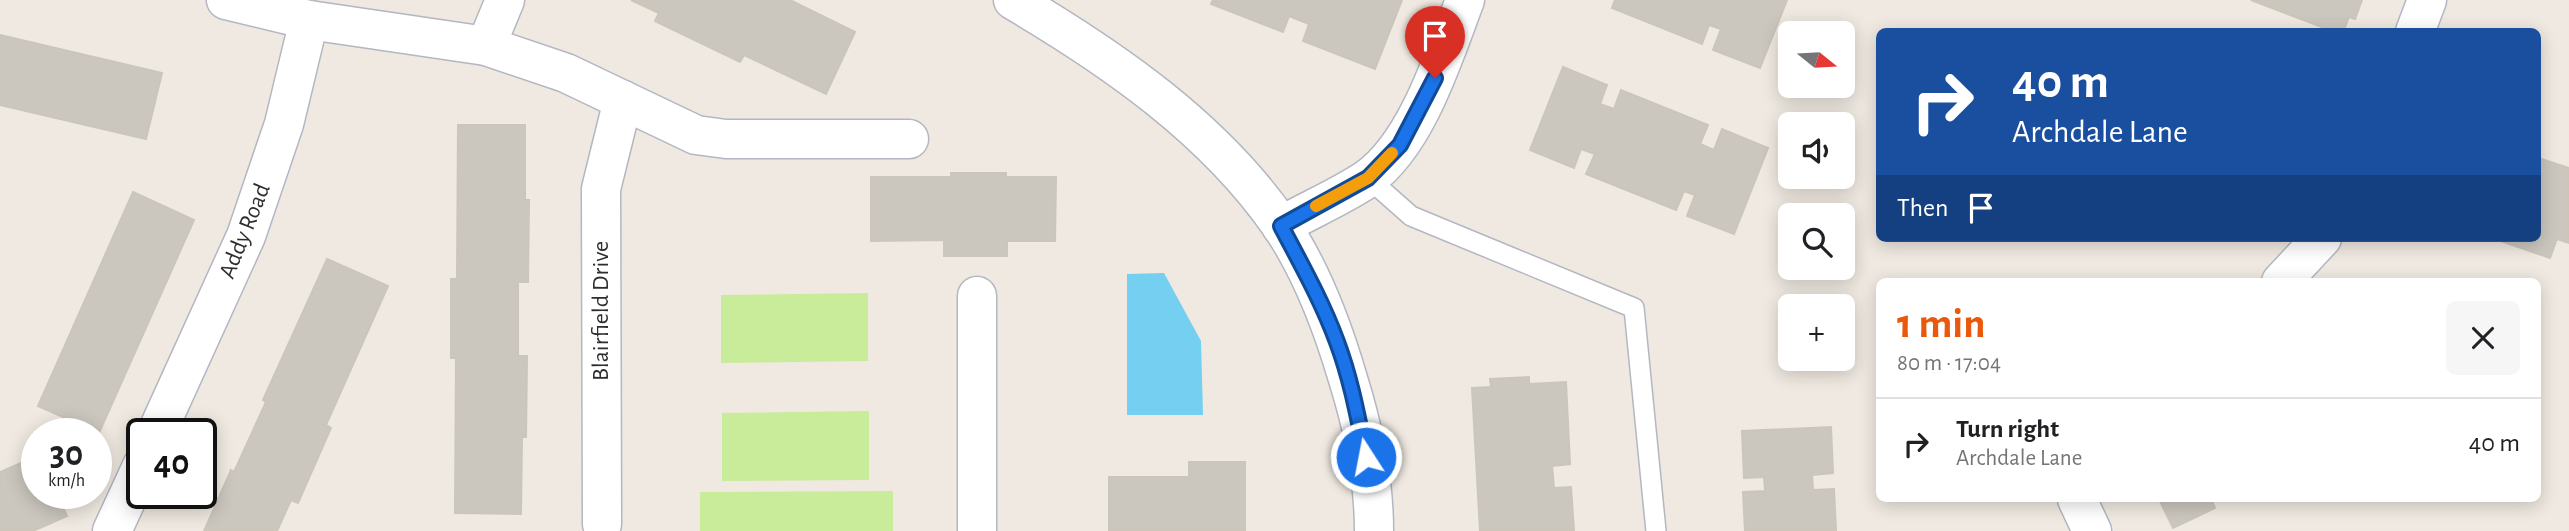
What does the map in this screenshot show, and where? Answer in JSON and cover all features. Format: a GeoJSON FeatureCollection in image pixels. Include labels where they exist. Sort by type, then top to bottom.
{"type":"FeatureCollection","features":[{"type":"Feature","properties":{"kind":"street"},"geometry":{"type":"LineString","coordinates":[[226,0],[310,20],[486,46],[566,74],[696,135],[726,139],[909,139]]}},
{"type":"Feature","properties":{"kind":"street"},"geometry":{"type":"LineString","coordinates":[[486,46],[505,0]]}},
{"type":"Feature","properties":{"kind":"street"},"geometry":{"type":"LineString","coordinates":[[1013,0],[1113,64],[1160,99],[1202,135],[1243,176],[1281,226],[1313,284],[1337,342],[1355,402],[1364,446],[1374,531]]}},
{"type":"Feature","properties":{"kind":"street"},"geometry":{"type":"LineString","coordinates":[[1281,226],[1368,178],[1400,145],[1426,99],[1465,0]]}},
{"type":"Feature","properties":{"kind":"street"},"geometry":{"type":"LineString","coordinates":[[2416,28],[2427,0]]}},
{"type":"Feature","properties":{"kind":"street","name":"Addy Road"},"geometry":{"type":"LineString","coordinates":[[163,418],[246,236],[285,124],[310,20]]}},
{"type":"Feature","properties":{"kind":"street","name":"Blairfield Drive"},"geometry":{"type":"LineString","coordinates":[[602,524],[601,189],[623,100]]}},
{"type":"Feature","properties":{"kind":"street"},"geometry":{"type":"LineString","coordinates":[[2285,278],[2318,242]]}},
{"type":"Feature","properties":{"kind":"street"},"geometry":{"type":"LineString","coordinates":[[977,296],[977,531]]}},
{"type":"Feature","properties":{"kind":"street"},"geometry":{"type":"LineString","coordinates":[[112,531],[126,501]]}},
{"type":"Feature","properties":{"kind":"street"},"geometry":{"type":"LineString","coordinates":[[2078,502],[2092,531]]}},
{"type":"Feature","properties":{"kind":"lane"},"geometry":{"type":"LineString","coordinates":[[1368,178],[1411,216],[1634,308],[1656,531]]}},
{"type":"Feature","properties":{"kind":"green space"},"geometry":{"type":"Polygon","coordinates":[[[868,293],[868,361],[721,363],[721,295],[868,293]]]}},
{"type":"Feature","properties":{"kind":"green space"},"geometry":{"type":"Polygon","coordinates":[[[869,411],[869,480],[722,481],[722,413],[869,411]]]}},
{"type":"Feature","properties":{"kind":"green space"},"geometry":{"type":"Polygon","coordinates":[[[893,491],[893,531],[700,531],[700,492],[893,491]]]}},
{"type":"Feature","properties":{"kind":"water"},"geometry":{"type":"Polygon","coordinates":[[[1164,273],[1201,341],[1203,415],[1127,415],[1127,274],[1164,273]]]}},
{"type":"Feature","properties":{"kind":"building"},"geometry":{"type":"Polygon","coordinates":[[[631,0],[790,0],[855,32],[826,94],[744,55],[740,62],[655,21],[659,13],[631,0]]]}},
{"type":"Feature","properties":{"kind":"building"},"geometry":{"type":"Polygon","coordinates":[[[1213,0],[1402,0],[1375,69],[1303,41],[1309,24],[1289,16],[1283,32],[1211,4],[1213,0]]]}},
{"type":"Feature","properties":{"kind":"building"},"geometry":{"type":"Polygon","coordinates":[[[1615,0],[1787,0],[1760,68],[1713,50],[1721,29],[1709,25],[1702,44],[1612,8],[1615,0]]]}},
{"type":"Feature","properties":{"kind":"building"},"geometry":{"type":"Polygon","coordinates":[[[2251,0],[2362,0],[2355,19],[2349,17],[2345,28],[2324,28],[2251,0]]]}},
{"type":"Feature","properties":{"kind":"building"},"geometry":{"type":"Polygon","coordinates":[[[0,35],[162,73],[146,139],[0,105],[0,35]]]}},
{"type":"Feature","properties":{"kind":"building"},"geometry":{"type":"Polygon","coordinates":[[[1563,67],[1607,85],[1600,104],[1614,109],[1621,90],[1708,125],[1700,144],[1714,150],[1722,129],[1768,148],[1734,234],[1687,216],[1695,195],[1684,191],[1676,210],[1586,174],[1595,154],[1581,149],[1574,168],[1530,150],[1563,67]]]}},
{"type":"Feature","properties":{"kind":"building"},"geometry":{"type":"Polygon","coordinates":[[[458,125],[525,125],[525,200],[529,200],[528,282],[518,282],[518,356],[527,356],[521,514],[455,513],[456,358],[451,358],[451,279],[457,279],[458,125]]]}},
{"type":"Feature","properties":{"kind":"building"},"geometry":{"type":"Polygon","coordinates":[[[2541,159],[2569,168],[2569,243],[2557,239],[2550,258],[2504,242],[2541,242],[2541,159]]]}},
{"type":"Feature","properties":{"kind":"building"},"geometry":{"type":"Polygon","coordinates":[[[951,173],[1056,177],[1055,241],[1007,241],[1007,256],[944,256],[944,240],[871,241],[871,177],[951,177],[951,173]]]}},
{"type":"Feature","properties":{"kind":"building"},"geometry":{"type":"Polygon","coordinates":[[[133,192],[194,220],[106,418],[65,418],[38,406],[133,192]]]}},
{"type":"Feature","properties":{"kind":"building"},"geometry":{"type":"Polygon","coordinates":[[[327,259],[388,286],[326,425],[331,428],[298,503],[291,500],[277,531],[204,531],[214,509],[217,509],[217,502],[231,470],[234,472],[266,402],[263,400],[327,259]]]}},
{"type":"Feature","properties":{"kind":"building"},"geometry":{"type":"Polygon","coordinates":[[[1529,377],[1529,384],[1566,382],[1570,464],[1552,466],[1554,488],[1571,487],[1574,531],[1480,531],[1472,388],[1491,387],[1490,379],[1529,377]]]}},
{"type":"Feature","properties":{"kind":"building"},"geometry":{"type":"Polygon","coordinates":[[[1831,427],[1833,473],[1812,475],[1813,490],[1834,489],[1836,531],[1745,531],[1743,492],[1765,491],[1764,477],[1744,478],[1742,431],[1831,427]]]}},
{"type":"Feature","properties":{"kind":"building"},"geometry":{"type":"Polygon","coordinates":[[[1189,462],[1245,462],[1245,531],[1109,531],[1109,477],[1189,477],[1189,462]]]}},
{"type":"Feature","properties":{"kind":"building"},"geometry":{"type":"Polygon","coordinates":[[[21,463],[21,509],[64,509],[67,516],[33,531],[0,531],[0,472],[21,463]]]}},
{"type":"Feature","properties":{"kind":"building"},"geometry":{"type":"Polygon","coordinates":[[[2160,502],[2212,502],[2215,508],[2173,528],[2160,502]]]}},
{"type":"Feature","properties":{"kind":"slow traffic"},"geometry":{"type":"LineString","coordinates":[[1316,206],[1368,178],[1392,153]]}},
{"type":"Feature","properties":{"kind":"route"},"geometry":{"type":"LineString","coordinates":[[1366,457],[1355,402],[1337,342],[1313,284],[1281,226],[1368,178],[1400,145],[1435,78]]}}]}
